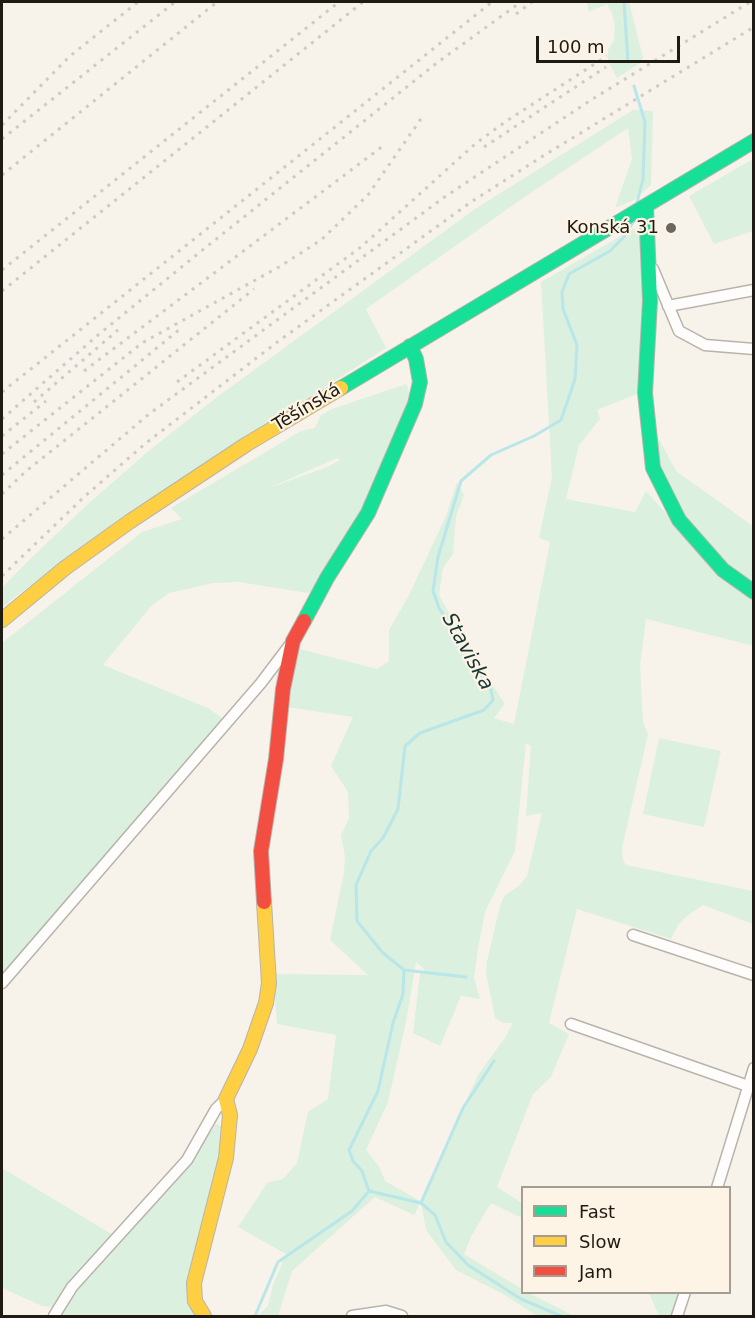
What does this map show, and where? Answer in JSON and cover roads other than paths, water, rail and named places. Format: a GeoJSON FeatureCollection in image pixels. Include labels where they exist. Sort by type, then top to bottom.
{"type":"FeatureCollection","features":[{"type":"Feature","properties":{"kind":"street","name":"Těšínská"},"geometry":{"type":"LineString","coordinates":[[2,620],[65,568],[247,444],[753,141]]}},
{"type":"Feature","properties":{"kind":"street"},"geometry":{"type":"LineString","coordinates":[[646,206],[650,301],[645,393],[653,468],[679,520],[723,570],[753,592]]}},
{"type":"Feature","properties":{"kind":"street"},"geometry":{"type":"LineString","coordinates":[[650,260],[679,331],[705,345],[753,349]]}},
{"type":"Feature","properties":{"kind":"street"},"geometry":{"type":"LineString","coordinates":[[668,306],[753,290]]}},
{"type":"Feature","properties":{"kind":"street"},"geometry":{"type":"LineString","coordinates":[[2,983],[261,683],[293,641],[327,578],[368,513],[414,404],[420,382],[416,359],[410,346]]}},
{"type":"Feature","properties":{"kind":"street"},"geometry":{"type":"LineString","coordinates":[[54,1317],[72,1287],[187,1160],[216,1109],[226,1099],[250,1049],[266,1003],[269,983],[261,851],[293,641]]}},
{"type":"Feature","properties":{"kind":"street"},"geometry":{"type":"LineString","coordinates":[[633,935],[753,975]]}},
{"type":"Feature","properties":{"kind":"street"},"geometry":{"type":"LineString","coordinates":[[571,1024],[750,1090]]}},
{"type":"Feature","properties":{"kind":"street"},"geometry":{"type":"LineString","coordinates":[[718,1186],[750,1090],[753,1068]]}},
{"type":"Feature","properties":{"kind":"street"},"geometry":{"type":"LineString","coordinates":[[204,1317],[195,1301],[194,1283],[226,1158],[230,1115],[226,1099]]}},
{"type":"Feature","properties":{"kind":"street"},"geometry":{"type":"LineString","coordinates":[[677,1317],[685,1294]]}},
{"type":"Feature","properties":{"kind":"street"},"geometry":{"type":"LineString","coordinates":[[352,1317],[386,1311],[402,1317]]}},
{"type":"Feature","properties":{"kind":"waterway","name":"Staviska"},"geometry":{"type":"LineString","coordinates":[[624,2],[628,62]]}},
{"type":"Feature","properties":{"kind":"waterway","name":"Staviska"},"geometry":{"type":"LineString","coordinates":[[634,86],[645,122],[643,179],[637,203]]}},
{"type":"Feature","properties":{"kind":"waterway","name":"Staviska"},"geometry":{"type":"LineString","coordinates":[[255,1316],[278,1262],[352,1211],[369,1191],[362,1171],[353,1161],[349,1150],[378,1091],[393,1023],[403,994],[404,970],[382,952],[357,921],[356,885],[371,851],[383,838],[398,809],[405,746],[420,733],[484,710],[493,700],[491,690],[439,608],[433,591],[438,557],[461,481],[491,455],[534,436],[561,420],[575,379],[577,345],[563,309],[562,292],[569,274],[610,251],[623,238],[634,221]]}},
{"type":"Feature","properties":{"kind":"waterway"},"geometry":{"type":"LineString","coordinates":[[404,970],[466,977]]}},
{"type":"Feature","properties":{"kind":"waterway"},"geometry":{"type":"LineString","coordinates":[[421,1203],[463,1108],[494,1061]]}},
{"type":"Feature","properties":{"kind":"waterway"},"geometry":{"type":"LineString","coordinates":[[369,1191],[421,1203],[435,1215],[446,1242],[468,1265],[521,1299],[561,1316]]}},
{"type":"Feature","properties":{"kind":"railway"},"geometry":{"type":"LineString","coordinates":[[2,125],[70,56],[138,2]]}},
{"type":"Feature","properties":{"kind":"railway"},"geometry":{"type":"LineString","coordinates":[[2,139],[175,2]]}},
{"type":"Feature","properties":{"kind":"railway"},"geometry":{"type":"LineString","coordinates":[[2,175],[217,2]]}},
{"type":"Feature","properties":{"kind":"railway"},"geometry":{"type":"LineString","coordinates":[[2,270],[339,2]]}},
{"type":"Feature","properties":{"kind":"railway"},"geometry":{"type":"LineString","coordinates":[[2,291],[363,2]]}},
{"type":"Feature","properties":{"kind":"railway"},"geometry":{"type":"LineString","coordinates":[[2,392],[492,2]]}},
{"type":"Feature","properties":{"kind":"railway"},"geometry":{"type":"LineString","coordinates":[[2,419],[98,335],[205,248],[438,62],[521,2]]}},
{"type":"Feature","properties":{"kind":"railway"},"geometry":{"type":"LineString","coordinates":[[516,14],[532,2]]}},
{"type":"Feature","properties":{"kind":"railway"},"geometry":{"type":"LineString","coordinates":[[2,539],[149,414],[446,196],[591,100],[750,2]]}},
{"type":"Feature","properties":{"kind":"railway"},"geometry":{"type":"LineString","coordinates":[[2,576],[84,497],[146,443],[280,340],[471,202],[754,27]]}},
{"type":"Feature","properties":{"kind":"railway"},"geometry":{"type":"LineString","coordinates":[[177,382],[361,247],[475,144],[607,56]]}},
{"type":"Feature","properties":{"kind":"railway"},"geometry":{"type":"LineString","coordinates":[[484,147],[606,67]]}},
{"type":"Feature","properties":{"kind":"railway"},"geometry":{"type":"LineString","coordinates":[[2,454],[142,343],[279,267],[321,240],[368,195],[423,116]]}},
{"type":"Feature","properties":{"kind":"railway"},"geometry":{"type":"LineString","coordinates":[[84,371],[383,146]]}},
{"type":"Feature","properties":{"kind":"railway"},"geometry":{"type":"LineString","coordinates":[[2,494],[25,472],[254,289]]}},
{"type":"Feature","properties":{"kind":"railway"},"geometry":{"type":"LineString","coordinates":[[2,475],[180,329]]}},
{"type":"Feature","properties":{"kind":"railway"},"geometry":{"type":"LineString","coordinates":[[34,402],[118,330]]}},
{"type":"Feature","properties":{"kind":"railway"},"geometry":{"type":"LineString","coordinates":[[2,436],[46,401]]}},
{"type":"Feature","properties":{"kind":"place","name":"Konská 31"},"geometry":{"type":"Point","coordinates":[671,228]}}]}
